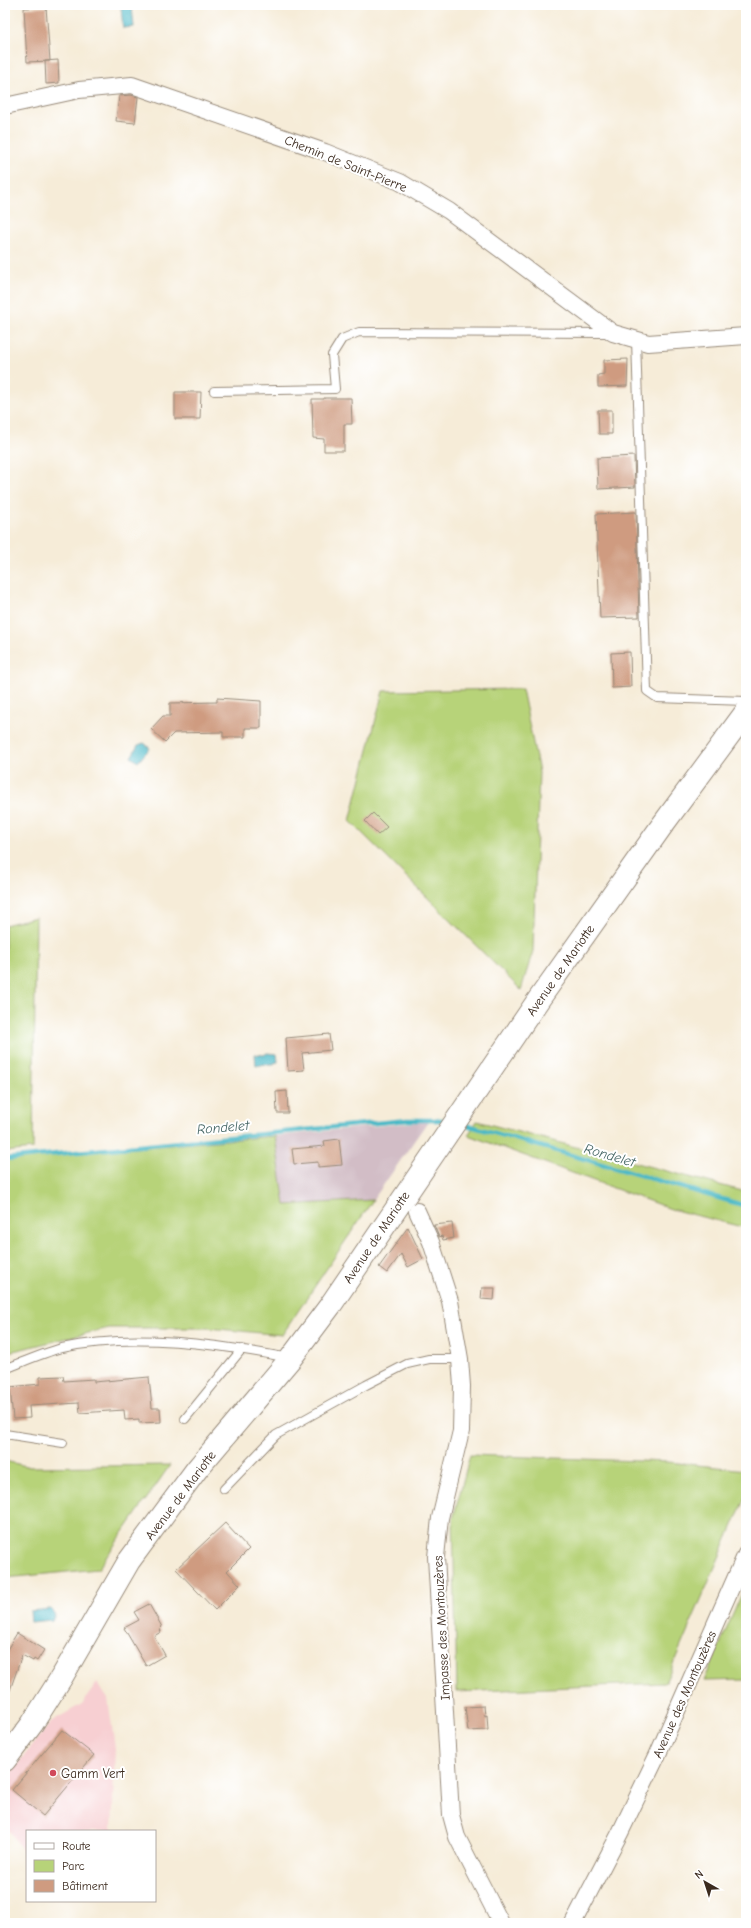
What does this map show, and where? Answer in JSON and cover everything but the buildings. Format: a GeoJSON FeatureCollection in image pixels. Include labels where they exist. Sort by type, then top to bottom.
{"type":"FeatureCollection","features":[{"type":"Feature","properties":{"kind":"main road","name":"Avenue de Mariotte"},"geometry":{"type":"LineString","coordinates":[[5,1760],[32,1724],[63,1675],[129,1561],[198,1469],[292,1358],[338,1294],[548,986],[661,827],[746,712]]}},
{"type":"Feature","properties":{"kind":"street","name":"Chemin de Saint-Pierre"},"geometry":{"type":"LineString","coordinates":[[5,106],[79,90],[132,85],[325,152],[400,182],[449,211],[613,333],[648,343],[746,336]]}},
{"type":"Feature","properties":{"kind":"street","name":"Impasse des Montouzères"},"geometry":{"type":"LineString","coordinates":[[417,1211],[431,1242],[450,1301],[460,1359],[462,1386],[461,1431],[440,1518],[436,1557],[451,1815],[457,1837],[501,1923]]}},
{"type":"Feature","properties":{"kind":"street","name":"Avenue des Montouzères"},"geometry":{"type":"LineString","coordinates":[[573,1923],[620,1833],[746,1554]]}},
{"type":"Feature","properties":{"kind":"street","name":"Avenue des Montouzères"},"geometry":{"type":"LineString","coordinates":[[586,1923],[620,1833]]}},
{"type":"Feature","properties":{"kind":"lane"},"geometry":{"type":"LineString","coordinates":[[214,391],[335,389],[332,354],[342,339],[359,332],[613,333]]}},
{"type":"Feature","properties":{"kind":"lane"},"geometry":{"type":"LineString","coordinates":[[636,339],[647,691],[657,698],[746,701]]}},
{"type":"Feature","properties":{"kind":"lane"},"geometry":{"type":"LineString","coordinates":[[5,1370],[62,1348],[105,1343],[172,1341],[242,1349],[292,1358]]}},
{"type":"Feature","properties":{"kind":"lane"},"geometry":{"type":"LineString","coordinates":[[185,1419],[242,1349]]}},
{"type":"Feature","properties":{"kind":"lane"},"geometry":{"type":"LineString","coordinates":[[224,1489],[276,1435],[359,1389],[407,1364],[429,1359],[460,1359]]}},
{"type":"Feature","properties":{"kind":"lane"},"geometry":{"type":"LineString","coordinates":[[5,1434],[63,1443]]}},
{"type":"Feature","properties":{"kind":"shaded area"},"geometry":{"type":"Polygon","coordinates":[[[428,1121],[373,1200],[285,1205],[275,1136],[428,1121]]]}},
{"type":"Feature","properties":{"kind":"shaded area"},"geometry":{"type":"Polygon","coordinates":[[[97,1683],[108,1699],[115,1748],[112,1830],[26,1830],[26,1856],[5,1824],[5,1779],[52,1721],[82,1704],[97,1683]]]}},
{"type":"Feature","properties":{"kind":"green space"},"geometry":{"type":"Polygon","coordinates":[[[522,689],[539,772],[533,951],[521,990],[350,821],[383,691],[522,689]]]}},
{"type":"Feature","properties":{"kind":"green space"},"geometry":{"type":"Polygon","coordinates":[[[36,917],[33,1149],[5,1152],[5,925],[36,917]]]}},
{"type":"Feature","properties":{"kind":"green space"},"geometry":{"type":"Polygon","coordinates":[[[477,1121],[746,1192],[746,1228],[671,1209],[468,1135],[477,1121]]]}},
{"type":"Feature","properties":{"kind":"green space"},"geometry":{"type":"Polygon","coordinates":[[[275,1136],[285,1205],[373,1200],[282,1335],[208,1328],[109,1328],[5,1353],[5,1159],[275,1136]]]}},
{"type":"Feature","properties":{"kind":"green space"},"geometry":{"type":"Polygon","coordinates":[[[470,1455],[668,1462],[746,1470],[746,1495],[665,1683],[457,1692],[453,1519],[470,1455]]]}},
{"type":"Feature","properties":{"kind":"green space"},"geometry":{"type":"Polygon","coordinates":[[[5,1461],[30,1467],[170,1465],[98,1569],[5,1578],[5,1461]]]}},
{"type":"Feature","properties":{"kind":"green space"},"geometry":{"type":"Polygon","coordinates":[[[746,1584],[746,1680],[704,1681],[746,1584]]]}},
{"type":"Feature","properties":{"kind":"water"},"geometry":{"type":"Polygon","coordinates":[[[132,7],[134,27],[123,28],[121,8],[132,7]]]}},
{"type":"Feature","properties":{"kind":"water"},"geometry":{"type":"Polygon","coordinates":[[[144,743],[150,748],[138,762],[131,757],[138,745],[144,743]]]}},
{"type":"Feature","properties":{"kind":"water"},"geometry":{"type":"Polygon","coordinates":[[[267,1053],[277,1054],[278,1062],[274,1063],[274,1065],[265,1064],[256,1066],[255,1054],[264,1055],[267,1053]]]}},
{"type":"Feature","properties":{"kind":"water"},"geometry":{"type":"Polygon","coordinates":[[[51,1609],[55,1615],[52,1620],[31,1622],[30,1611],[51,1609]]]}},
{"type":"Feature","properties":{"kind":"waterway","name":"Rondelet"},"geometry":{"type":"LineString","coordinates":[[5,1159],[407,1120],[444,1120]]}},
{"type":"Feature","properties":{"kind":"waterway","name":"Rondelet"},"geometry":{"type":"LineString","coordinates":[[467,1125],[746,1206]]}},
{"type":"Feature","properties":{"kind":"place","name":"Gamm Vert"},"geometry":{"type":"Point","coordinates":[53,1773]}}]}
